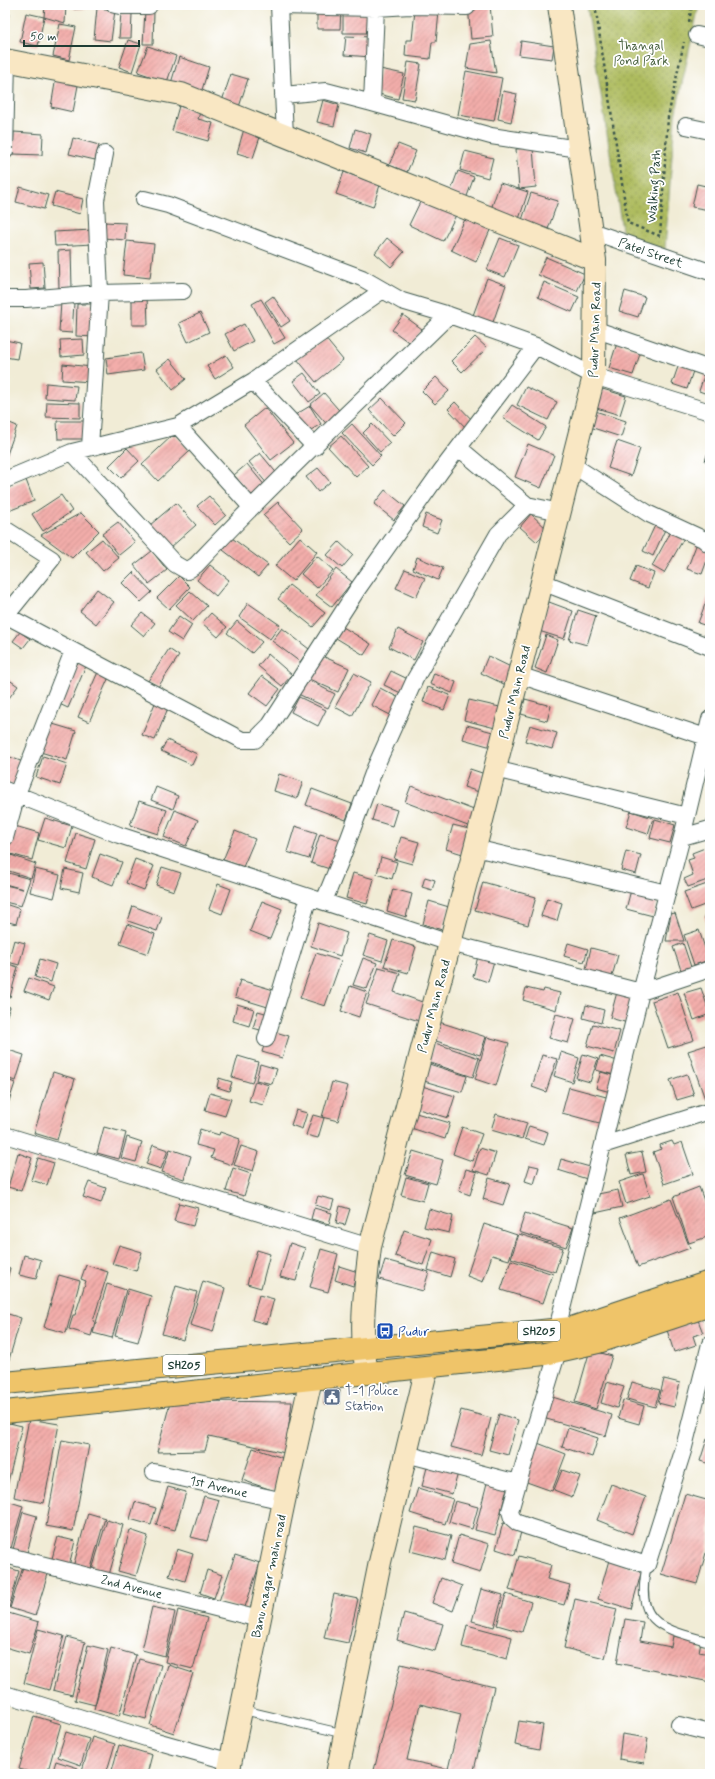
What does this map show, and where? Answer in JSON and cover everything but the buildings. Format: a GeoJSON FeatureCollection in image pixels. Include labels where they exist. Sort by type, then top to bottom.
{"type":"FeatureCollection","features":[{"type":"Feature","properties":{"kind":"main road","name":"SH205"},"geometry":{"type":"LineString","coordinates":[[5,1383],[362,1347],[572,1328],[709,1283]]}},
{"type":"Feature","properties":{"kind":"main road"},"geometry":{"type":"LineString","coordinates":[[5,1412],[545,1354],[598,1342],[710,1305]]}},
{"type":"Feature","properties":{"kind":"street"},"geometry":{"type":"LineString","coordinates":[[115,5],[149,6]]}},
{"type":"Feature","properties":{"kind":"street"},"geometry":{"type":"LineString","coordinates":[[285,136],[279,5],[467,7]]}},
{"type":"Feature","properties":{"kind":"street","name":"Pudur Main Road"},"geometry":{"type":"LineString","coordinates":[[366,1373],[362,1347],[362,1310],[370,1247],[475,848],[594,376],[596,260],[559,5]]}},
{"type":"Feature","properties":{"kind":"street"},"geometry":{"type":"LineString","coordinates":[[372,103],[376,7]]}},
{"type":"Feature","properties":{"kind":"street"},"geometry":{"type":"LineString","coordinates":[[5,151],[6,60],[181,94],[596,260]]}},
{"type":"Feature","properties":{"kind":"street"},"geometry":{"type":"LineString","coordinates":[[283,95],[326,91],[491,136],[580,149]]}},
{"type":"Feature","properties":{"kind":"street"},"geometry":{"type":"LineString","coordinates":[[686,126],[710,131]]}},
{"type":"Feature","properties":{"kind":"street"},"geometry":{"type":"LineString","coordinates":[[90,447],[100,293],[96,200],[105,154]]}},
{"type":"Feature","properties":{"kind":"street"},"geometry":{"type":"LineString","coordinates":[[144,200],[168,205],[362,278],[402,301],[449,315],[536,346],[594,376],[710,412]]}},
{"type":"Feature","properties":{"kind":"street","name":"Patel Street"},"geometry":{"type":"LineString","coordinates":[[591,231],[710,272]]}},
{"type":"Feature","properties":{"kind":"street"},"geometry":{"type":"LineString","coordinates":[[5,480],[72,452],[178,426],[253,381],[383,290]]}},
{"type":"Feature","properties":{"kind":"street"},"geometry":{"type":"LineString","coordinates":[[5,299],[26,299],[100,293],[183,291]]}},
{"type":"Feature","properties":{"kind":"street"},"geometry":{"type":"LineString","coordinates":[[72,452],[175,564],[187,571],[196,565],[251,507],[315,447],[449,315]]}},
{"type":"Feature","properties":{"kind":"street"},"geometry":{"type":"LineString","coordinates":[[594,329],[710,369]]}},
{"type":"Feature","properties":{"kind":"street"},"geometry":{"type":"LineString","coordinates":[[5,529],[52,559],[6,616],[242,740],[255,740],[270,725],[357,590],[459,448],[536,346]]}},
{"type":"Feature","properties":{"kind":"street"},"geometry":{"type":"LineString","coordinates":[[253,381],[315,447]]}},
{"type":"Feature","properties":{"kind":"street"},"geometry":{"type":"LineString","coordinates":[[178,426],[251,507]]}},
{"type":"Feature","properties":{"kind":"street"},"geometry":{"type":"LineString","coordinates":[[459,448],[527,505],[560,512]]}},
{"type":"Feature","properties":{"kind":"street"},"geometry":{"type":"LineString","coordinates":[[571,464],[649,514],[708,542]]}},
{"type":"Feature","properties":{"kind":"street"},"geometry":{"type":"LineString","coordinates":[[266,1039],[316,899],[342,857],[375,768],[415,679],[498,534],[527,505]]}},
{"type":"Feature","properties":{"kind":"street"},"geometry":{"type":"LineString","coordinates":[[542,582],[710,647]]}},
{"type":"Feature","properties":{"kind":"street"},"geometry":{"type":"LineString","coordinates":[[5,838],[11,792],[73,651]]}},
{"type":"Feature","properties":{"kind":"street"},"geometry":{"type":"LineString","coordinates":[[519,675],[706,738]]}},
{"type":"Feature","properties":{"kind":"street"},"geometry":{"type":"LineString","coordinates":[[557,1329],[641,992],[682,837],[710,719]]}},
{"type":"Feature","properties":{"kind":"street"},"geometry":{"type":"LineString","coordinates":[[495,768],[687,816]]}},
{"type":"Feature","properties":{"kind":"street"},"geometry":{"type":"LineString","coordinates":[[11,792],[119,835],[450,943],[641,992],[710,969]]}},
{"type":"Feature","properties":{"kind":"street"},"geometry":{"type":"LineString","coordinates":[[682,837],[710,829]]}},
{"type":"Feature","properties":{"kind":"street"},"geometry":{"type":"LineString","coordinates":[[475,848],[667,893]]}},
{"type":"Feature","properties":{"kind":"street"},"geometry":{"type":"LineString","coordinates":[[603,1146],[710,1111]]}},
{"type":"Feature","properties":{"kind":"street"},"geometry":{"type":"LineString","coordinates":[[5,1135],[370,1247]]}},
{"type":"Feature","properties":{"kind":"street"},"geometry":{"type":"LineString","coordinates":[[709,1283],[710,1305]]}},
{"type":"Feature","properties":{"kind":"street"},"geometry":{"type":"LineString","coordinates":[[558,1351],[510,1511],[512,1518],[518,1523],[647,1565],[683,1451],[710,1344]]}},
{"type":"Feature","properties":{"kind":"street"},"geometry":{"type":"LineString","coordinates":[[337,1774],[380,1562],[427,1367]]}},
{"type":"Feature","properties":{"kind":"street","name":"Banu nagar main road"},"geometry":{"type":"LineString","coordinates":[[229,1768],[259,1619],[311,1379]]}},
{"type":"Feature","properties":{"kind":"street"},"geometry":{"type":"LineString","coordinates":[[406,1454],[518,1483]]}},
{"type":"Feature","properties":{"kind":"street","name":"1st Avenue"},"geometry":{"type":"LineString","coordinates":[[154,1472],[284,1501]]}},
{"type":"Feature","properties":{"kind":"street","name":"2nd Avenue"},"geometry":{"type":"LineString","coordinates":[[5,1555],[129,1585],[259,1619]]}},
{"type":"Feature","properties":{"kind":"street"},"geometry":{"type":"LineString","coordinates":[[5,1694],[149,1739],[229,1768]]}},
{"type":"Feature","properties":{"kind":"street"},"geometry":{"type":"LineString","coordinates":[[680,1725],[710,1733]]}},
{"type":"Feature","properties":{"kind":"lane"},"geometry":{"type":"LineString","coordinates":[[647,1565],[644,1582],[648,1613],[658,1625],[672,1631],[710,1642]]}},
{"type":"Feature","properties":{"kind":"lane"},"geometry":{"type":"LineString","coordinates":[[241,1710],[345,1734]]}},
{"type":"Feature","properties":{"kind":"path","name":"Walking Path"},"geometry":{"type":"LineString","coordinates":[[595,5],[628,223],[660,236],[668,117],[695,34],[692,5]]}},
{"type":"Feature","properties":{"kind":"green space","name":"Thangal Pond Park"},"geometry":{"type":"Polygon","coordinates":[[[587,5],[699,5],[675,116],[665,249],[623,236],[587,5]]]}},
{"type":"Feature","properties":{"kind":"place","name":"Pudur"},"geometry":{"type":"Point","coordinates":[385,1331]}},
{"type":"Feature","properties":{"kind":"place","name":"T-1 Police Station"},"geometry":{"type":"Point","coordinates":[332,1397]}}]}
